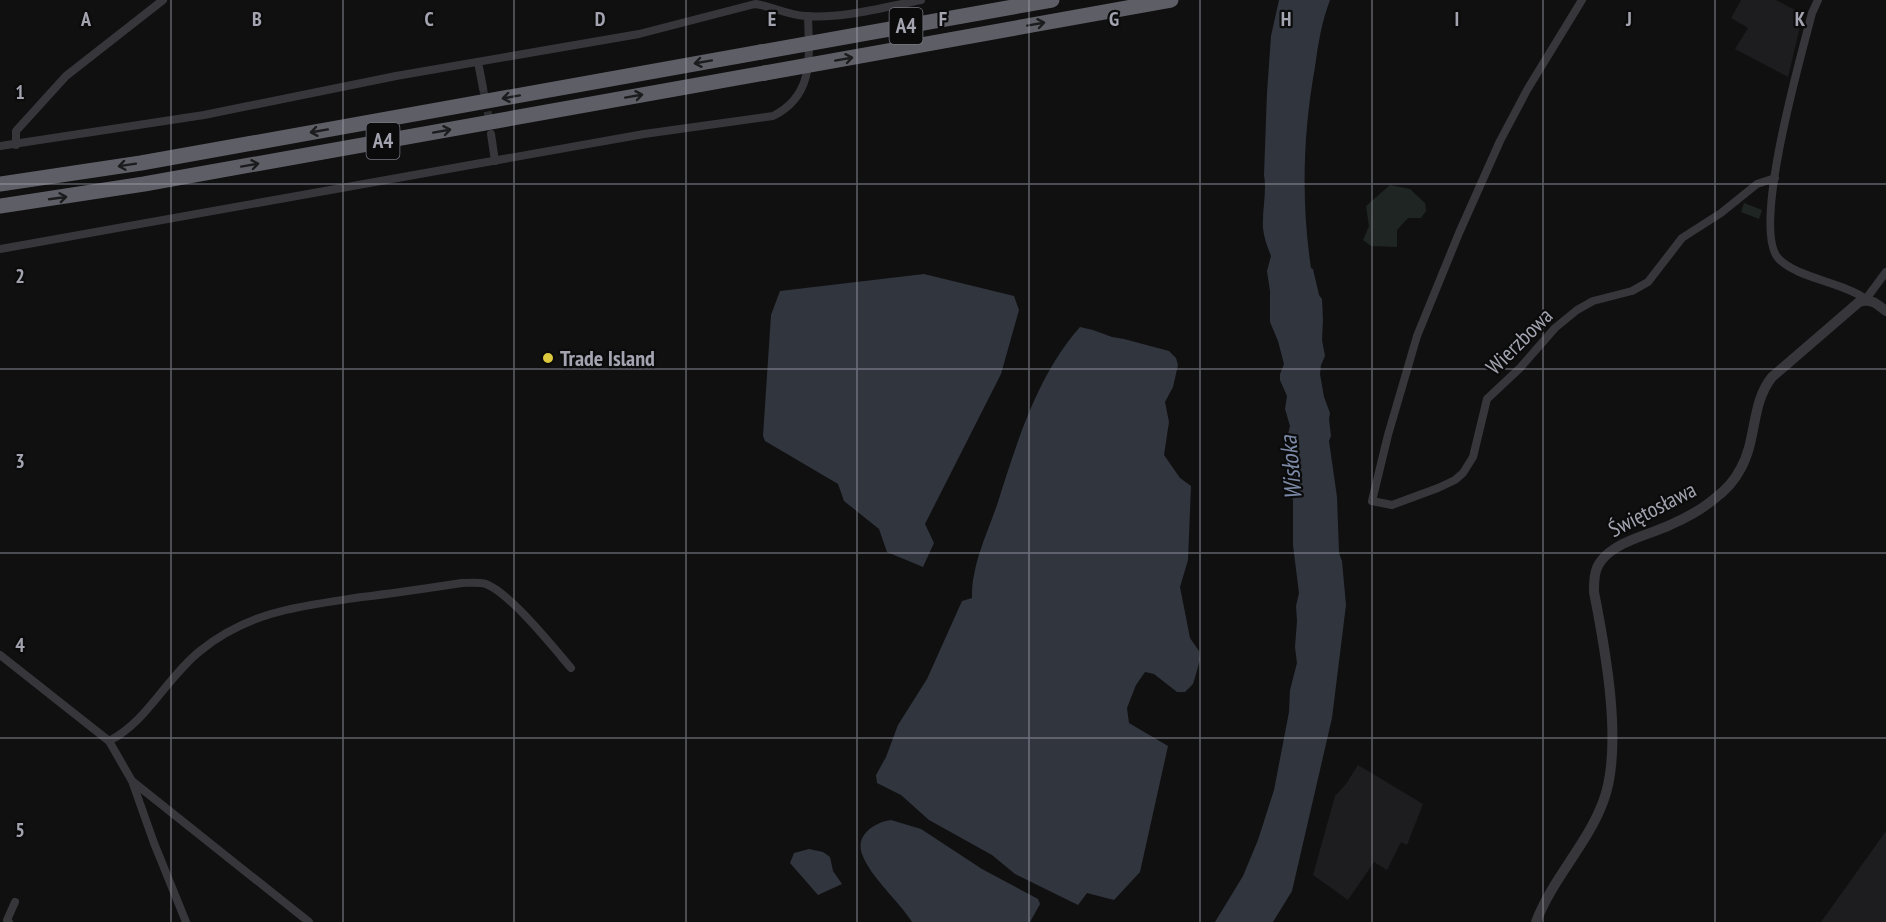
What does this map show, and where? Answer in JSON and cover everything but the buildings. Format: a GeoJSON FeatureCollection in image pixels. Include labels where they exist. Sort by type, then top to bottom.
{"type":"FeatureCollection","features":[{"type":"Feature","properties":{"kind":"highway","name":"A4"},"geometry":{"type":"LineString","coordinates":[[0,184],[141,163],[1052,0]]}},
{"type":"Feature","properties":{"kind":"highway","name":"A4"},"geometry":{"type":"LineString","coordinates":[[0,206],[144,184],[1171,0]]}},
{"type":"Feature","properties":{"kind":"street"},"geometry":{"type":"LineString","coordinates":[[16,145],[16,131],[66,76],[163,0]]}},
{"type":"Feature","properties":{"kind":"street"},"geometry":{"type":"LineString","coordinates":[[0,146],[204,115],[396,76],[639,34],[755,4],[794,15],[834,16],[921,0]]}},
{"type":"Feature","properties":{"kind":"street","name":"Wierzbowa"},"geometry":{"type":"LineString","coordinates":[[1582,0],[1527,90],[1500,141],[1459,233],[1417,336],[1388,435],[1372,501],[1392,505],[1455,480],[1463,473],[1473,457],[1488,399],[1520,368],[1555,328],[1576,310],[1593,301],[1632,291],[1648,282],[1682,238],[1721,213],[1757,184],[1775,178]]}},
{"type":"Feature","properties":{"kind":"street"},"geometry":{"type":"LineString","coordinates":[[1818,0],[1812,13],[1795,80],[1775,178],[1770,230],[1774,250],[1778,259],[1802,272],[1856,292],[1886,311]]}},
{"type":"Feature","properties":{"kind":"street"},"geometry":{"type":"LineString","coordinates":[[0,249],[692,127],[773,116],[783,111],[797,98],[806,82],[808,16]]}},
{"type":"Feature","properties":{"kind":"street"},"geometry":{"type":"LineString","coordinates":[[478,62],[483,88]]}},
{"type":"Feature","properties":{"kind":"street"},"geometry":{"type":"LineString","coordinates":[[491,134],[495,161]]}},
{"type":"Feature","properties":{"kind":"street"},"geometry":{"type":"LineString","coordinates":[[1866,299],[1886,272]]}},
{"type":"Feature","properties":{"kind":"street","name":"Świętosława"},"geometry":{"type":"LineString","coordinates":[[1536,922],[1604,802],[1608,787],[1611,761],[1611,710],[1594,592],[1594,576],[1600,562],[1614,549],[1692,515],[1726,488],[1737,475],[1746,457],[1757,406],[1765,385],[1784,365],[1851,308],[1866,299]]}},
{"type":"Feature","properties":{"kind":"street"},"geometry":{"type":"LineString","coordinates":[[109,741],[130,728],[188,661],[216,639],[253,619],[302,605],[462,583],[482,583],[495,588],[524,615],[571,668]]}},
{"type":"Feature","properties":{"kind":"street"},"geometry":{"type":"LineString","coordinates":[[0,655],[109,741],[132,781],[186,922]]}},
{"type":"Feature","properties":{"kind":"street"},"geometry":{"type":"LineString","coordinates":[[132,781],[309,922]]}},
{"type":"Feature","properties":{"kind":"street"},"geometry":{"type":"LineString","coordinates":[[9,922],[7,920],[15,902]]}},
{"type":"Feature","properties":{"kind":"shaded area"},"geometry":{"type":"Polygon","coordinates":[[[1741,0],[1776,0],[1803,14],[1788,77],[1735,49],[1748,28],[1731,18],[1741,0]]]}},
{"type":"Feature","properties":{"kind":"shaded area"},"geometry":{"type":"Polygon","coordinates":[[[1390,185],[1410,189],[1425,203],[1426,211],[1421,218],[1408,218],[1397,230],[1397,247],[1371,246],[1363,240],[1369,226],[1366,206],[1390,185]]]}},
{"type":"Feature","properties":{"kind":"shaded area"},"geometry":{"type":"Polygon","coordinates":[[[1744,203],[1762,210],[1759,219],[1741,212],[1744,203]]]}},
{"type":"Feature","properties":{"kind":"shaded area"},"geometry":{"type":"Polygon","coordinates":[[[1358,765],[1423,804],[1407,845],[1401,842],[1387,870],[1374,862],[1348,900],[1313,875],[1335,796],[1358,765]]]}},
{"type":"Feature","properties":{"kind":"shaded area"},"geometry":{"type":"Polygon","coordinates":[[[1886,831],[1886,922],[1821,922],[1886,831]]]}},
{"type":"Feature","properties":{"kind":"water","name":"Wisłoka"},"geometry":{"type":"Polygon","coordinates":[[[1279,0],[1330,0],[1321,33],[1311,92],[1306,142],[1305,192],[1311,268],[1322,299],[1322,340],[1325,356],[1320,374],[1324,397],[1330,413],[1331,436],[1329,441],[1337,497],[1339,553],[1342,561],[1346,605],[1332,718],[1292,891],[1273,922],[1215,922],[1243,876],[1258,840],[1274,790],[1289,712],[1290,690],[1297,663],[1296,606],[1299,593],[1293,545],[1293,501],[1287,438],[1290,426],[1285,409],[1287,396],[1280,380],[1284,364],[1270,322],[1270,291],[1267,271],[1271,256],[1263,228],[1271,36],[1279,0]]]}},
{"type":"Feature","properties":{"kind":"water"},"geometry":{"type":"Polygon","coordinates":[[[924,274],[1014,296],[1019,310],[1001,374],[925,524],[934,543],[923,567],[887,552],[879,529],[844,501],[838,484],[765,441],[763,436],[771,315],[780,291],[924,274]]]}},
{"type":"Feature","properties":{"kind":"water"},"geometry":{"type":"Polygon","coordinates":[[[1080,327],[1169,351],[1176,358],[1178,365],[1173,387],[1165,402],[1169,422],[1164,455],[1180,478],[1191,486],[1188,560],[1180,587],[1190,638],[1199,651],[1200,660],[1193,684],[1185,692],[1177,692],[1154,674],[1145,672],[1136,685],[1127,708],[1129,723],[1168,746],[1140,872],[1114,900],[1087,893],[1078,905],[1015,874],[992,855],[929,820],[901,795],[877,783],[876,775],[886,757],[898,725],[927,679],[962,601],[972,598],[978,558],[1020,435],[1051,367],[1080,327]]]}},
{"type":"Feature","properties":{"kind":"water"},"geometry":{"type":"Polygon","coordinates":[[[891,820],[921,829],[982,869],[1038,899],[1040,904],[1030,922],[912,922],[872,872],[862,854],[861,841],[864,835],[879,823],[891,820]]]}},
{"type":"Feature","properties":{"kind":"water"},"geometry":{"type":"Polygon","coordinates":[[[809,849],[823,852],[830,857],[833,871],[842,884],[818,895],[790,863],[794,853],[809,849]]]}},
{"type":"Feature","properties":{"kind":"tunnel"},"geometry":{"type":"LineString","coordinates":[[483,88],[490,124]]}},
{"type":"Feature","properties":{"kind":"place","name":"Trade Island"},"geometry":{"type":"Point","coordinates":[548,358]}}]}
